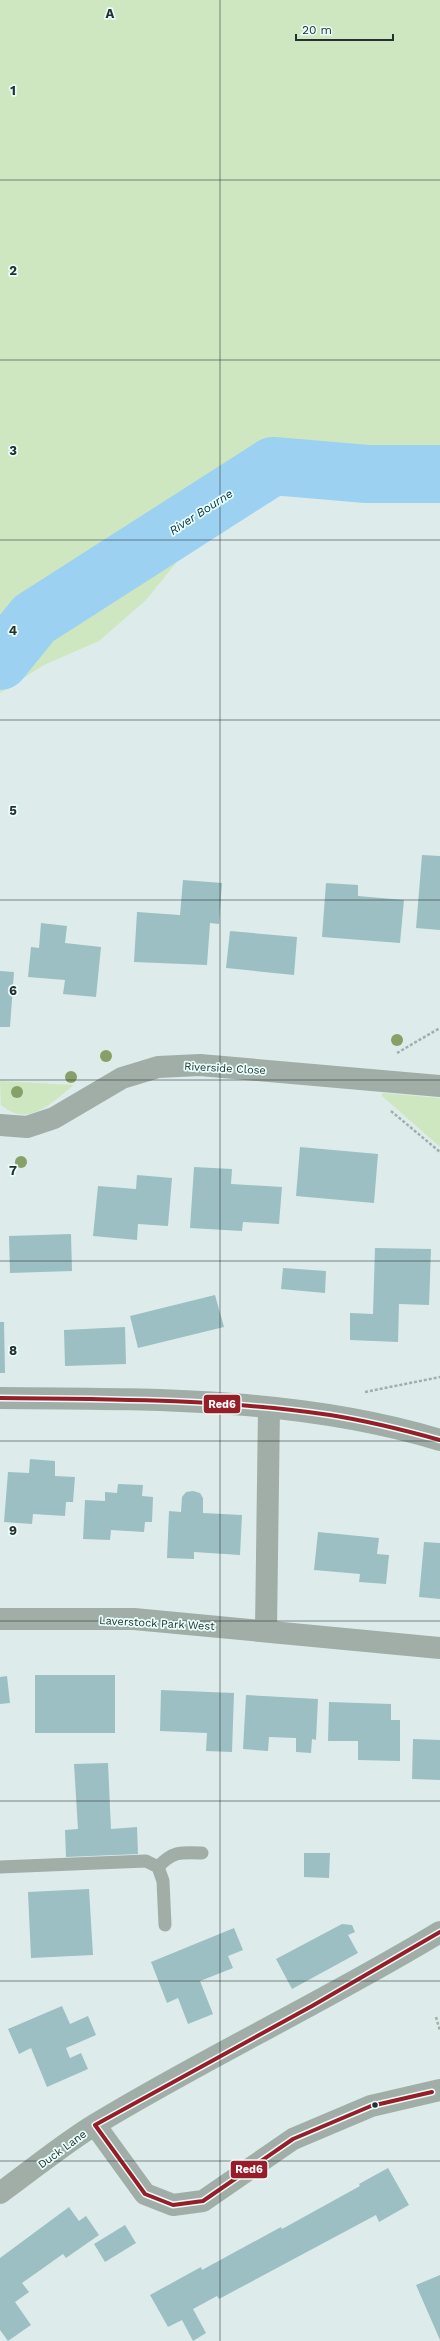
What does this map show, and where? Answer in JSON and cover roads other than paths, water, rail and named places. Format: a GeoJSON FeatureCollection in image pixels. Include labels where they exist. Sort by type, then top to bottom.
{"type":"FeatureCollection","features":[{"type":"Feature","properties":{"kind":"street","name":"Riverside Close"},"geometry":{"type":"LineString","coordinates":[[0,1125],[27,1127],[54,1118],[122,1078],[158,1067],[200,1065],[376,1079],[440,1086]]}},
{"type":"Feature","properties":{"kind":"street"},"geometry":{"type":"LineString","coordinates":[[0,1398],[177,1400],[268,1408],[350,1418],[389,1426],[440,1440]]}},
{"type":"Feature","properties":{"kind":"street"},"geometry":{"type":"LineString","coordinates":[[266,1630],[268,1408]]}},
{"type":"Feature","properties":{"kind":"street","name":"Laverstock Park West"},"geometry":{"type":"LineString","coordinates":[[0,1618],[134,1619],[266,1630],[440,1648]]}},
{"type":"Feature","properties":{"kind":"street","name":"Duck Lane"},"geometry":{"type":"LineString","coordinates":[[0,2193],[95,2125],[202,2064],[383,1967],[440,1932]]}},
{"type":"Feature","properties":{"kind":"street"},"geometry":{"type":"LineString","coordinates":[[95,2125],[145,2194],[172,2205],[203,2200],[293,2139],[372,2106],[437,2096]]}},
{"type":"Feature","properties":{"kind":"lane"},"geometry":{"type":"LineString","coordinates":[[158,1867],[168,1856],[180,1852],[202,1853]]}},
{"type":"Feature","properties":{"kind":"lane"},"geometry":{"type":"LineString","coordinates":[[0,1867],[146,1861],[158,1867],[163,1881],[165,1925]]}},
{"type":"Feature","properties":{"kind":"waterway","name":"River Bourne"},"geometry":{"type":"LineString","coordinates":[[0,661],[34,619],[273,466],[367,474],[440,474]]}}]}
